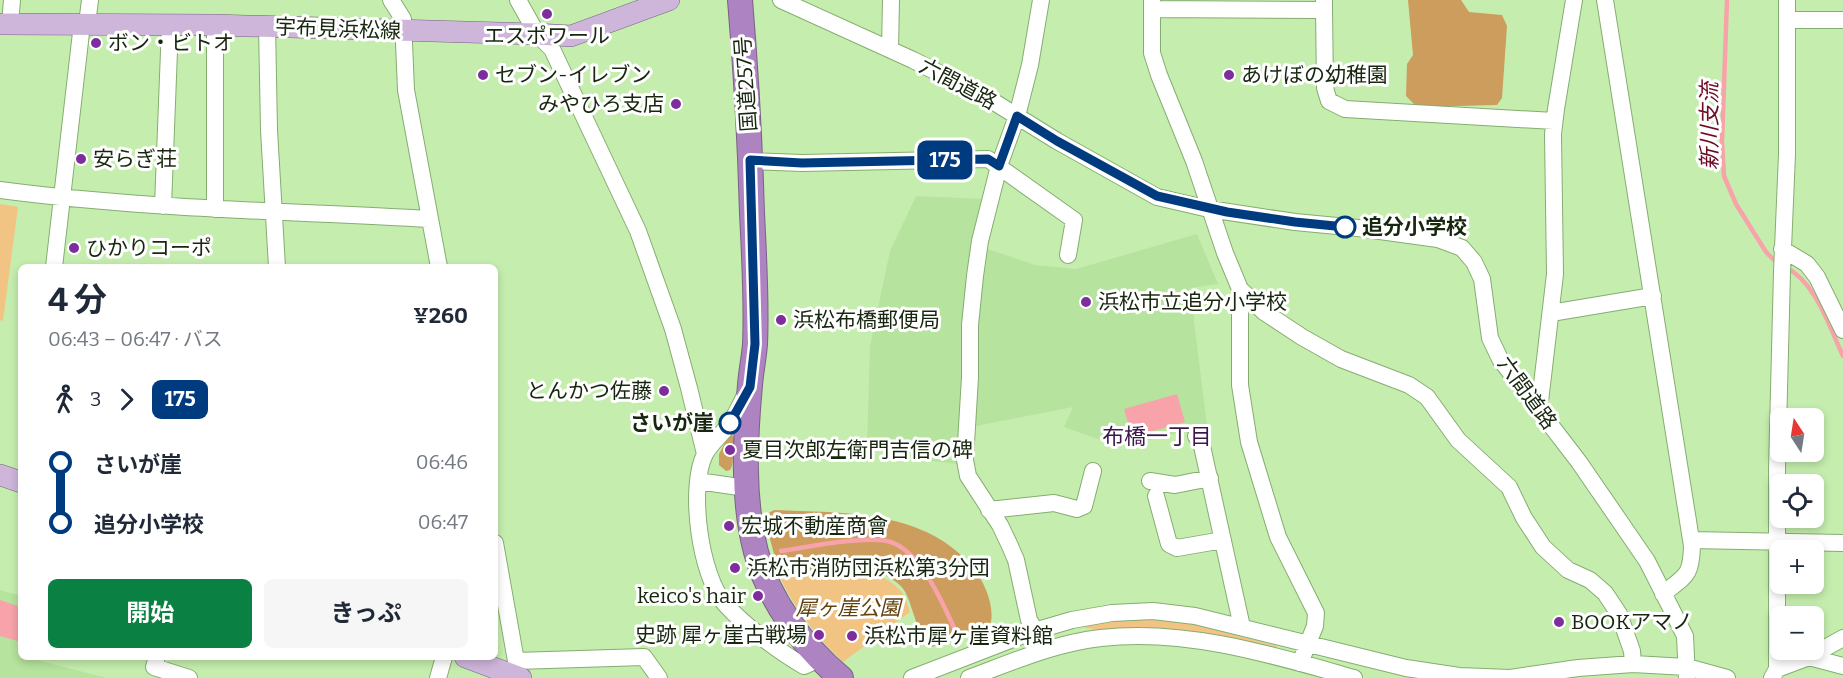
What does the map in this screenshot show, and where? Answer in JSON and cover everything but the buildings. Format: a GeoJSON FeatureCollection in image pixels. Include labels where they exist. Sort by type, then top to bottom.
{"type":"FeatureCollection","features":[{"type":"Feature","properties":{"kind":"highway","name":"国道257号"},"geometry":{"type":"LineString","coordinates":[[740,0],[748,86],[755,344],[750,387],[747,501],[756,553],[775,598],[797,632],[819,659],[841,678]]}},
{"type":"Feature","properties":{"kind":"main road","name":"宇布見浜松線"},"geometry":{"type":"LineString","coordinates":[[5,24],[267,26],[571,36],[669,0]]}},
{"type":"Feature","properties":{"kind":"main road"},"geometry":{"type":"LineString","coordinates":[[0,475],[18,481]]}},
{"type":"Feature","properties":{"kind":"main road"},"geometry":{"type":"LineString","coordinates":[[475,660],[517,672]]}},
{"type":"Feature","properties":{"kind":"street"},"geometry":{"type":"LineString","coordinates":[[5,24],[12,0]]}},
{"type":"Feature","properties":{"kind":"street"},"geometry":{"type":"LineString","coordinates":[[54,264],[84,24],[90,0]]}},
{"type":"Feature","properties":{"kind":"street"},"geometry":{"type":"LineString","coordinates":[[391,0],[403,19],[406,90],[438,264]]}},
{"type":"Feature","properties":{"kind":"street"},"geometry":{"type":"LineString","coordinates":[[518,0],[537,34],[552,49],[638,231],[673,329],[705,454]]}},
{"type":"Feature","properties":{"kind":"street","name":"六間道路"},"geometry":{"type":"LineString","coordinates":[[781,0],[890,49],[986,97],[1057,141],[1157,196],[1209,209],[1438,239],[1462,248],[1474,262],[1482,279],[1490,338],[1500,359],[1579,462],[1647,561],[1685,636],[1687,673]]}},
{"type":"Feature","properties":{"kind":"street"},"geometry":{"type":"LineString","coordinates":[[890,49],[891,0]]}},
{"type":"Feature","properties":{"kind":"street"},"geometry":{"type":"LineString","coordinates":[[1041,0],[1030,65],[1017,116],[999,166],[980,241],[970,325],[970,377],[965,460],[968,476],[1000,525],[1013,553],[1029,620],[1046,650]]}},
{"type":"Feature","properties":{"kind":"street"},"geometry":{"type":"LineString","coordinates":[[1539,410],[1555,274],[1554,121],[1574,0]]}},
{"type":"Feature","properties":{"kind":"street"},"geometry":{"type":"LineString","coordinates":[[1605,0],[1691,540],[1692,566],[1686,576],[1663,594]]}},
{"type":"Feature","properties":{"kind":"street"},"geometry":{"type":"LineString","coordinates":[[1777,540],[1782,260],[1787,154],[1787,0]]}},
{"type":"Feature","properties":{"kind":"street"},"geometry":{"type":"LineString","coordinates":[[1300,663],[1315,626],[1316,613],[1278,537],[1249,442],[1240,385],[1240,289],[1152,53],[1152,5],[1324,5],[1325,88],[1329,102],[1346,109],[1554,121]]}},
{"type":"Feature","properties":{"kind":"street"},"geometry":{"type":"LineString","coordinates":[[1787,20],[1843,20]]}},
{"type":"Feature","properties":{"kind":"street"},"geometry":{"type":"LineString","coordinates":[[163,206],[170,25]]}},
{"type":"Feature","properties":{"kind":"street"},"geometry":{"type":"LineString","coordinates":[[214,209],[215,25]]}},
{"type":"Feature","properties":{"kind":"street"},"geometry":{"type":"LineString","coordinates":[[267,26],[269,130],[277,264]]}},
{"type":"Feature","properties":{"kind":"street"},"geometry":{"type":"LineString","coordinates":[[750,160],[802,163],[988,159],[1074,220],[1068,255]]}},
{"type":"Feature","properties":{"kind":"street"},"geometry":{"type":"LineString","coordinates":[[0,190],[61,198],[163,206],[429,219]]}},
{"type":"Feature","properties":{"kind":"street"},"geometry":{"type":"LineString","coordinates":[[1782,260],[1807,264],[1817,277],[1843,330]]}},
{"type":"Feature","properties":{"kind":"street"},"geometry":{"type":"LineString","coordinates":[[1240,289],[1264,312],[1302,337],[1341,359],[1409,385],[1426,397],[1458,440],[1509,487],[1524,518],[1543,547],[1568,570],[1590,580],[1605,593],[1619,614],[1632,651],[1633,664]]}},
{"type":"Feature","properties":{"kind":"street"},"geometry":{"type":"LineString","coordinates":[[1551,313],[1653,296]]}},
{"type":"Feature","properties":{"kind":"street"},"geometry":{"type":"LineString","coordinates":[[750,387],[730,423],[705,454],[696,486],[698,527],[708,573],[723,602],[789,657],[804,666],[819,659]]}},
{"type":"Feature","properties":{"kind":"street"},"geometry":{"type":"LineString","coordinates":[[1196,436],[1200,437],[1210,478],[1242,627]]}},
{"type":"Feature","properties":{"kind":"street"},"geometry":{"type":"LineString","coordinates":[[989,510],[1054,503],[1077,509],[1084,506],[1093,471]]}},
{"type":"Feature","properties":{"kind":"street"},"geometry":{"type":"LineString","coordinates":[[1210,478],[1154,488],[1168,544],[1176,548],[1223,540]]}},
{"type":"Feature","properties":{"kind":"street"},"geometry":{"type":"LineString","coordinates":[[698,481],[747,488]]}},
{"type":"Feature","properties":{"kind":"street"},"geometry":{"type":"LineString","coordinates":[[1691,540],[1770,542]]}},
{"type":"Feature","properties":{"kind":"street"},"geometry":{"type":"LineString","coordinates":[[1824,543],[1843,543]]}},
{"type":"Feature","properties":{"kind":"street"},"geometry":{"type":"LineString","coordinates":[[498,561],[517,672],[644,657],[660,678]]}},
{"type":"Feature","properties":{"kind":"street"},"geometry":{"type":"LineString","coordinates":[[1776,594],[1774,673],[1802,660]]}},
{"type":"Feature","properties":{"kind":"street"},"geometry":{"type":"LineString","coordinates":[[912,678],[1035,631],[1072,620],[1112,613],[1152,611],[1195,616],[1406,668],[1460,676],[1510,678],[1578,668],[1633,664],[1727,678]]}},
{"type":"Feature","properties":{"kind":"street"},"geometry":{"type":"LineString","coordinates":[[969,678],[1046,650],[1100,638],[1157,635],[1219,645],[1354,678]]}},
{"type":"Feature","properties":{"kind":"street"},"geometry":{"type":"LineString","coordinates":[[1824,649],[1843,638]]}},
{"type":"Feature","properties":{"kind":"street"},"geometry":{"type":"LineString","coordinates":[[438,678],[443,660]]}},
{"type":"Feature","properties":{"kind":"street"},"geometry":{"type":"LineString","coordinates":[[1820,660],[1843,666]]}},
{"type":"Feature","properties":{"kind":"street"},"geometry":{"type":"LineString","coordinates":[[155,667],[189,678]]}},
{"type":"Feature","properties":{"kind":"shaded area"},"geometry":{"type":"Polygon","coordinates":[[[1408,0],[1461,0],[1469,12],[1502,15],[1507,26],[1502,98],[1497,105],[1417,107],[1406,96],[1407,64],[1413,55],[1408,0]]]}},
{"type":"Feature","properties":{"kind":"shaded area"},"geometry":{"type":"Polygon","coordinates":[[[916,196],[983,199],[963,376],[957,464],[905,458],[867,445],[870,346],[890,251],[916,196]]]}},
{"type":"Feature","properties":{"kind":"shaded area"},"geometry":{"type":"Polygon","coordinates":[[[1197,234],[1218,284],[1190,288],[1207,426],[1120,447],[1064,427],[1073,407],[971,427],[972,326],[985,248],[1035,265],[1076,269],[1197,234]]]}},
{"type":"Feature","properties":{"kind":"shaded area"},"geometry":{"type":"Polygon","coordinates":[[[1177,394],[1185,422],[1132,437],[1124,409],[1177,394]]]}},
{"type":"Feature","properties":{"kind":"shaded area"},"geometry":{"type":"Polygon","coordinates":[[[732,435],[735,439],[732,466],[726,471],[719,465],[719,454],[728,437],[732,435]]]}},
{"type":"Feature","properties":{"kind":"shaded area"},"geometry":{"type":"Polygon","coordinates":[[[774,510],[856,514],[883,518],[933,535],[955,550],[975,570],[988,595],[991,622],[983,629],[931,647],[919,630],[904,590],[895,581],[882,574],[856,564],[836,563],[792,574],[783,574],[778,569],[765,520],[765,515],[774,510]]]}},
{"type":"Feature","properties":{"kind":"shaded area"},"geometry":{"type":"Polygon","coordinates":[[[0,590],[18,595],[18,660],[37,660],[107,678],[0,678],[0,590]]]}},
{"type":"Feature","properties":{"kind":"shaded area"},"geometry":{"type":"Polygon","coordinates":[[[0,600],[18,606],[18,641],[0,636],[0,600]]]}},
{"type":"Feature","properties":{"kind":"green space"},"geometry":{"type":"Polygon","coordinates":[[[0,204],[18,207],[3,321],[0,320],[0,204]]]}},
{"type":"Feature","properties":{"kind":"green space","name":"犀ヶ崖公園"},"geometry":{"type":"Polygon","coordinates":[[[842,566],[865,571],[888,580],[902,592],[910,612],[843,662],[808,624],[781,580],[829,567],[842,566]]]}},
{"type":"Feature","properties":{"kind":"green space"},"geometry":{"type":"Polygon","coordinates":[[[1136,619],[1182,621],[1277,646],[1276,650],[1179,630],[1136,627],[1099,630],[1076,626],[1136,619]]]}},
{"type":"Feature","properties":{"kind":"waterway","name":"新川支流"},"geometry":{"type":"LineString","coordinates":[[1727,0],[1722,142],[1724,176],[1736,204],[1766,252],[1777,263]]}},
{"type":"Feature","properties":{"kind":"waterway","name":"新川支流"},"geometry":{"type":"LineString","coordinates":[[1785,267],[1796,274],[1813,294],[1843,356]]}},
{"type":"Feature","properties":{"kind":"waterway"},"geometry":{"type":"LineString","coordinates":[[781,551],[864,540],[887,541],[899,546],[911,555],[931,582],[959,639]]}},
{"type":"Feature","properties":{"kind":"bus line","name":"175"},"geometry":{"type":"LineString","coordinates":[[730,423],[750,387],[755,344],[750,160],[802,163],[988,159],[999,166],[1017,116],[1057,141],[1157,196],[1227,212],[1345,227]]}},
{"type":"Feature","properties":{"kind":"place","name":"エスポワール"},"geometry":{"type":"Point","coordinates":[547,14]}},
{"type":"Feature","properties":{"kind":"place","name":"ボン・ビトオ"},"geometry":{"type":"Point","coordinates":[96,43]}},
{"type":"Feature","properties":{"kind":"place","name":"セブン-イレブン"},"geometry":{"type":"Point","coordinates":[483,75]}},
{"type":"Feature","properties":{"kind":"place","name":"あけぼの幼稚園"},"geometry":{"type":"Point","coordinates":[1229,75]}},
{"type":"Feature","properties":{"kind":"place","name":"みやひろ支店"},"geometry":{"type":"Point","coordinates":[676,104]}},
{"type":"Feature","properties":{"kind":"place","name":"安らぎ荘"},"geometry":{"type":"Point","coordinates":[81,159]}},
{"type":"Feature","properties":{"kind":"place","name":"追分小学校"},"geometry":{"type":"Point","coordinates":[1345,227]}},
{"type":"Feature","properties":{"kind":"place","name":"ひかりコーポ"},"geometry":{"type":"Point","coordinates":[74,248]}},
{"type":"Feature","properties":{"kind":"place","name":"浜松市立追分小学校"},"geometry":{"type":"Point","coordinates":[1086,302]}},
{"type":"Feature","properties":{"kind":"place","name":"浜松布橋郵便局"},"geometry":{"type":"Point","coordinates":[781,320]}},
{"type":"Feature","properties":{"kind":"place","name":"とんかつ佐藤"},"geometry":{"type":"Point","coordinates":[664,391]}},
{"type":"Feature","properties":{"kind":"place","name":"さいが崖"},"geometry":{"type":"Point","coordinates":[730,423]}},
{"type":"Feature","properties":{"kind":"place","name":"夏目次郎左衛門吉信の碑"},"geometry":{"type":"Point","coordinates":[730,450]}},
{"type":"Feature","properties":{"kind":"place","name":"宏城不動産商會"},"geometry":{"type":"Point","coordinates":[729,526]}},
{"type":"Feature","properties":{"kind":"place","name":"浜松市消防団浜松第3分団"},"geometry":{"type":"Point","coordinates":[735,568]}},
{"type":"Feature","properties":{"kind":"place","name":"keico's hair"},"geometry":{"type":"Point","coordinates":[758,596]}},
{"type":"Feature","properties":{"kind":"place","name":"BOOKアマノ"},"geometry":{"type":"Point","coordinates":[1559,622]}},
{"type":"Feature","properties":{"kind":"place","name":"史跡 犀ヶ崖古戦場"},"geometry":{"type":"Point","coordinates":[819,635]}},
{"type":"Feature","properties":{"kind":"place","name":"浜松市犀ヶ崖資料館"},"geometry":{"type":"Point","coordinates":[852,636]}},
{"type":"Feature","properties":{"kind":"district","name":"布橋一丁目"},"geometry":{"type":"Point","coordinates":[1157,436]}}]}
